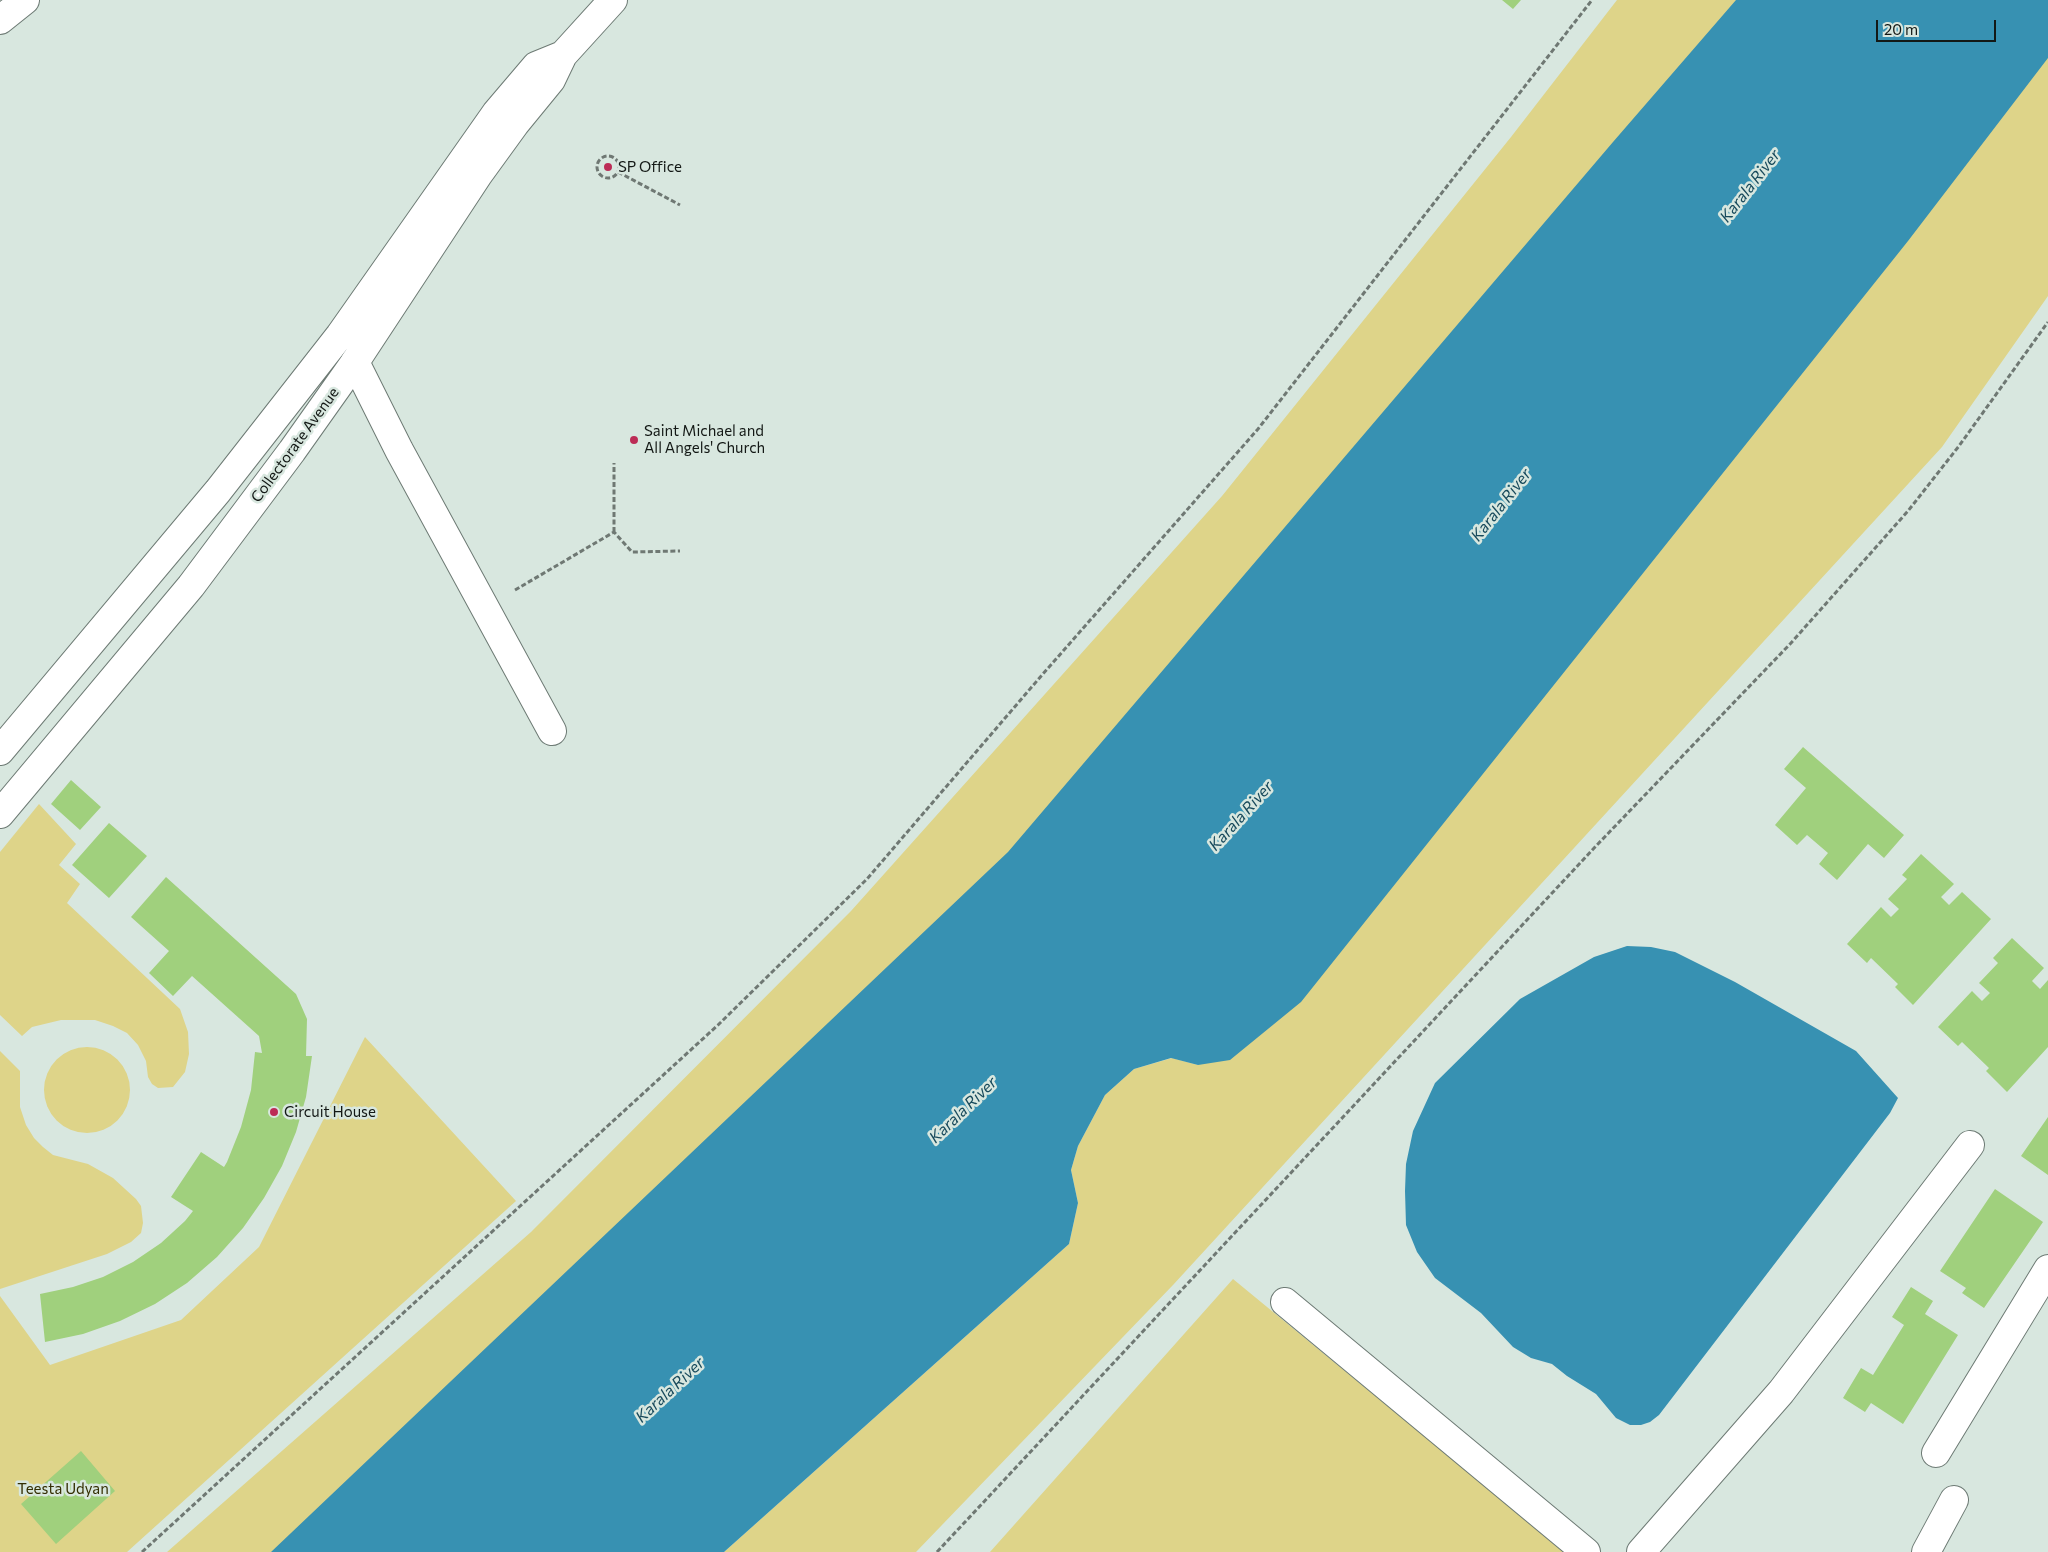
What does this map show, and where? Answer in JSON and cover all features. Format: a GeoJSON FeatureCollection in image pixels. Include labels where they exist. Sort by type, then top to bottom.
{"type":"FeatureCollection","features":[{"type":"Feature","properties":{"kind":"street"},"geometry":{"type":"LineString","coordinates":[[0,20],[25,0]]}},
{"type":"Feature","properties":{"kind":"street","name":"Collectorate Avenue"},"geometry":{"type":"LineString","coordinates":[[0,814],[191,586],[292,451],[355,362],[470,168],[496,113],[536,66],[563,55],[614,0]]}},
{"type":"Feature","properties":{"kind":"street","name":"Collectorate Avenue"},"geometry":{"type":"LineString","coordinates":[[0,751],[218,491],[470,168]]}},
{"type":"Feature","properties":{"kind":"street"},"geometry":{"type":"LineString","coordinates":[[340,335],[386,426],[552,731]]}},
{"type":"Feature","properties":{"kind":"street"},"geometry":{"type":"LineString","coordinates":[[1641,1552],[1781,1392],[1970,1145]]}},
{"type":"Feature","properties":{"kind":"street"},"geometry":{"type":"LineString","coordinates":[[1936,1453],[2048,1269]]}},
{"type":"Feature","properties":{"kind":"street"},"geometry":{"type":"LineString","coordinates":[[1285,1302],[1586,1552]]}},
{"type":"Feature","properties":{"kind":"street"},"geometry":{"type":"LineString","coordinates":[[1926,1552],[1954,1500]]}},
{"type":"Feature","properties":{"kind":"path"},"geometry":{"type":"LineString","coordinates":[[142,1552],[718,1025],[867,879],[1258,429],[1406,236],[1592,0]]}},
{"type":"Feature","properties":{"kind":"path"},"geometry":{"type":"LineString","coordinates":[[604,156],[612,157],[618,165],[618,172],[610,178],[603,178],[596,168],[598,161],[604,156]]}},
{"type":"Feature","properties":{"kind":"path"},"geometry":{"type":"LineString","coordinates":[[618,172],[680,205]]}},
{"type":"Feature","properties":{"kind":"path"},"geometry":{"type":"LineString","coordinates":[[937,1552],[1596,846],[1791,643],[1908,511],[1959,446],[2048,322]]}},
{"type":"Feature","properties":{"kind":"path"},"geometry":{"type":"LineString","coordinates":[[614,463],[614,532],[632,552],[680,551]]}},
{"type":"Feature","properties":{"kind":"path"},"geometry":{"type":"LineString","coordinates":[[484,608],[614,532]]}},
{"type":"Feature","properties":{"kind":"green space"},"geometry":{"type":"Polygon","coordinates":[[[1617,0],[1784,0],[1316,581],[291,1552],[167,1552],[531,1232],[851,911],[1222,496],[1511,137],[1617,0]]]}},
{"type":"Feature","properties":{"kind":"green space"},"geometry":{"type":"Polygon","coordinates":[[[2048,45],[2048,296],[1942,447],[1173,1285],[916,1552],[724,1552],[1069,1244],[1078,1203],[1071,1170],[1078,1146],[1105,1095],[1134,1069],[1172,1058],[1198,1065],[2048,45]]]}},
{"type":"Feature","properties":{"kind":"green space"},"geometry":{"type":"Polygon","coordinates":[[[39,804],[76,844],[59,865],[80,884],[67,903],[180,1009],[188,1032],[189,1054],[185,1072],[173,1087],[158,1088],[152,1084],[148,1077],[146,1061],[138,1045],[127,1033],[113,1026],[95,1020],[61,1020],[32,1027],[22,1036],[0,1015],[0,852],[39,804]]]}},
{"type":"Feature","properties":{"kind":"green space","name":"Teesta Udyan"},"geometry":{"type":"Polygon","coordinates":[[[365,1037],[516,1201],[127,1552],[0,1552],[0,1296],[50,1365],[181,1320],[259,1247],[365,1037]]]}},
{"type":"Feature","properties":{"kind":"green space"},"geometry":{"type":"Polygon","coordinates":[[[87,1047],[103,1050],[111,1054],[123,1066],[127,1074],[130,1090],[127,1106],[123,1114],[111,1126],[103,1130],[87,1133],[71,1130],[63,1126],[51,1114],[47,1106],[44,1090],[47,1074],[51,1066],[63,1054],[71,1050],[87,1047]]]}},
{"type":"Feature","properties":{"kind":"green space"},"geometry":{"type":"Polygon","coordinates":[[[0,1051],[20,1071],[20,1107],[26,1125],[34,1138],[53,1155],[88,1164],[113,1178],[141,1206],[143,1223],[141,1233],[131,1242],[107,1254],[0,1289],[0,1051]]]}},
{"type":"Feature","properties":{"kind":"green space"},"geometry":{"type":"Polygon","coordinates":[[[1233,1279],[1565,1552],[990,1552],[1233,1279]]]}},
{"type":"Feature","properties":{"kind":"water","name":"Karala River"},"geometry":{"type":"Polygon","coordinates":[[[1736,0],[2048,0],[2048,58],[1908,241],[1301,1002],[1230,1060],[1198,1065],[1171,1058],[1134,1069],[1105,1095],[1078,1146],[1071,1170],[1078,1203],[1069,1244],[724,1552],[271,1552],[1008,852],[1736,0]]]}},
{"type":"Feature","properties":{"kind":"water"},"geometry":{"type":"Polygon","coordinates":[[[1627,946],[1651,947],[1675,952],[1735,982],[1856,1051],[1898,1098],[1890,1113],[1659,1415],[1650,1422],[1641,1425],[1630,1425],[1616,1418],[1596,1394],[1552,1364],[1531,1358],[1513,1347],[1481,1313],[1435,1278],[1417,1252],[1406,1225],[1405,1191],[1406,1164],[1413,1131],[1435,1083],[1520,999],[1594,957],[1627,946]]]}},
{"type":"Feature","properties":{"kind":"building"},"geometry":{"type":"Polygon","coordinates":[[[1502,0],[1521,0],[1513,9],[1502,0]]]}},
{"type":"Feature","properties":{"kind":"building"},"geometry":{"type":"Polygon","coordinates":[[[1803,747],[1904,835],[1884,858],[1868,844],[1837,880],[1819,864],[1828,853],[1807,835],[1797,845],[1775,825],[1806,788],[1784,769],[1803,747]]]}},
{"type":"Feature","properties":{"kind":"building"},"geometry":{"type":"Polygon","coordinates":[[[71,780],[101,807],[80,830],[51,804],[71,780]]]}},
{"type":"Feature","properties":{"kind":"building"},"geometry":{"type":"Polygon","coordinates":[[[109,823],[147,856],[109,898],[72,865],[109,823]]]}},
{"type":"Feature","properties":{"kind":"building"},"geometry":{"type":"Polygon","coordinates":[[[1921,854],[1954,884],[1941,897],[1949,905],[1962,892],[1991,919],[1913,1005],[1895,987],[1898,984],[1871,958],[1867,963],[1847,944],[1881,907],[1891,917],[1899,909],[1888,899],[1907,879],[1902,875],[1921,854]]]}},
{"type":"Feature","properties":{"kind":"building","name":"Circuit House"},"geometry":{"type":"Polygon","coordinates":[[[166,877],[296,994],[307,1019],[306,1056],[312,1056],[306,1097],[296,1132],[282,1166],[264,1198],[243,1228],[217,1257],[187,1283],[155,1304],[120,1321],[83,1334],[45,1342],[40,1294],[73,1287],[103,1277],[133,1262],[161,1243],[193,1211],[171,1197],[201,1152],[224,1167],[241,1127],[251,1090],[255,1052],[262,1053],[259,1036],[192,976],[173,996],[149,973],[169,951],[131,917],[166,877]]]}},
{"type":"Feature","properties":{"kind":"building"},"geometry":{"type":"Polygon","coordinates":[[[2012,938],[2044,968],[2032,981],[2040,989],[2048,980],[2048,1047],[2007,1092],[1986,1071],[1989,1068],[1962,1042],[1958,1046],[1938,1027],[1972,991],[1982,1001],[1990,993],[1979,983],[1998,963],[1993,958],[2012,938]]]}},
{"type":"Feature","properties":{"kind":"building"},"geometry":{"type":"Polygon","coordinates":[[[2048,1117],[2048,1175],[2021,1156],[2048,1117]]]}},
{"type":"Feature","properties":{"kind":"building"},"geometry":{"type":"Polygon","coordinates":[[[1995,1189],[2043,1222],[1984,1308],[1962,1293],[1966,1288],[1940,1271],[1995,1189]]]}},
{"type":"Feature","properties":{"kind":"building"},"geometry":{"type":"Polygon","coordinates":[[[1911,1287],[1933,1301],[1925,1314],[1958,1335],[1903,1424],[1871,1403],[1865,1412],[1843,1398],[1861,1368],[1873,1375],[1904,1325],[1892,1317],[1911,1287]]]}},
{"type":"Feature","properties":{"kind":"building"},"geometry":{"type":"Polygon","coordinates":[[[81,1451],[115,1491],[56,1544],[21,1504],[81,1451]]]}},
{"type":"Feature","properties":{"kind":"place","name":"SP Office"},"geometry":{"type":"Point","coordinates":[608,167]}},
{"type":"Feature","properties":{"kind":"place","name":"Saint Michael and All Angels' Church"},"geometry":{"type":"Point","coordinates":[634,440]}},
{"type":"Feature","properties":{"kind":"place","name":"Circuit House"},"geometry":{"type":"Point","coordinates":[274,1112]}}]}
